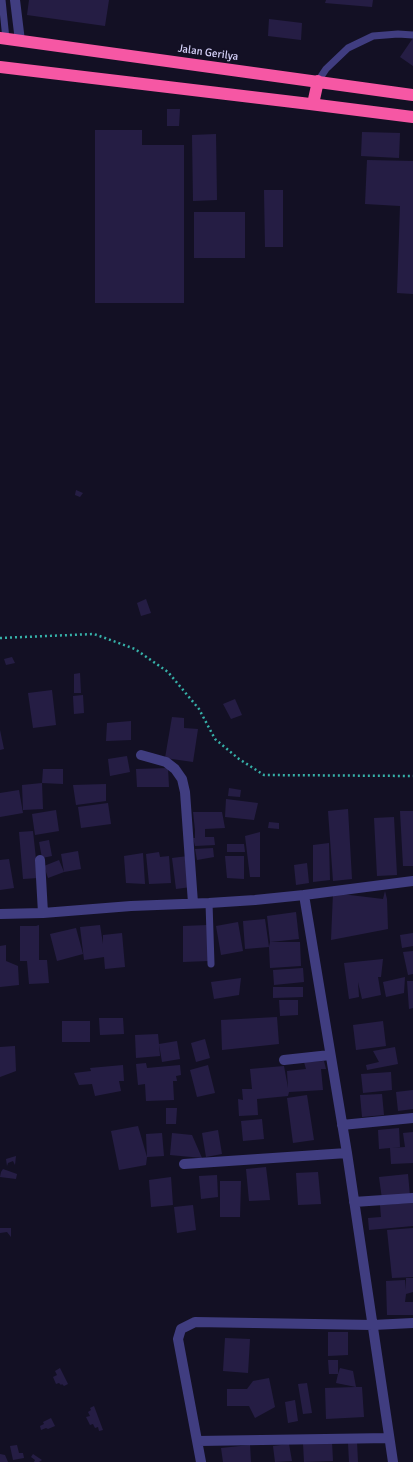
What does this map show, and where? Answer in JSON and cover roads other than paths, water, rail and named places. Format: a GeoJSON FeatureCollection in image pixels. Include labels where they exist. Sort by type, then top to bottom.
{"type":"FeatureCollection","features":[{"type":"Feature","properties":{"kind":"highway","name":"Jalan Gerilya"},"geometry":{"type":"LineString","coordinates":[[3,38],[413,95]]}},
{"type":"Feature","properties":{"kind":"highway"},"geometry":{"type":"LineString","coordinates":[[0,67],[413,117]]}},
{"type":"Feature","properties":{"kind":"highway"},"geometry":{"type":"LineString","coordinates":[[312,104],[318,81]]}},
{"type":"Feature","properties":{"kind":"street"},"geometry":{"type":"LineString","coordinates":[[15,0],[20,41]]}},
{"type":"Feature","properties":{"kind":"street"},"geometry":{"type":"LineString","coordinates":[[141,755],[166,762],[175,769],[182,780],[185,792],[193,903]]}},
{"type":"Feature","properties":{"kind":"street"},"geometry":{"type":"LineString","coordinates":[[40,860],[43,913]]}},
{"type":"Feature","properties":{"kind":"street"},"geometry":{"type":"LineString","coordinates":[[0,914],[43,913],[131,906],[209,903],[304,895],[413,881]]}},
{"type":"Feature","properties":{"kind":"street"},"geometry":{"type":"LineString","coordinates":[[304,895],[347,1153],[392,1462]]}},
{"type":"Feature","properties":{"kind":"street"},"geometry":{"type":"LineString","coordinates":[[284,1060],[330,1055]]}},
{"type":"Feature","properties":{"kind":"street"},"geometry":{"type":"LineString","coordinates":[[342,1125],[413,1118]]}},
{"type":"Feature","properties":{"kind":"street"},"geometry":{"type":"LineString","coordinates":[[184,1164],[347,1153]]}},
{"type":"Feature","properties":{"kind":"street"},"geometry":{"type":"LineString","coordinates":[[354,1202],[413,1198]]}},
{"type":"Feature","properties":{"kind":"street"},"geometry":{"type":"LineString","coordinates":[[201,1462],[178,1339],[181,1329],[195,1322],[373,1325],[413,1323]]}},
{"type":"Feature","properties":{"kind":"street"},"geometry":{"type":"LineString","coordinates":[[198,1441],[389,1438]]}},
{"type":"Feature","properties":{"kind":"lane"},"geometry":{"type":"LineString","coordinates":[[2,0],[3,38]]}},
{"type":"Feature","properties":{"kind":"lane"},"geometry":{"type":"LineString","coordinates":[[318,81],[326,69],[348,48],[373,36],[398,34],[413,35]]}},
{"type":"Feature","properties":{"kind":"lane"},"geometry":{"type":"LineString","coordinates":[[209,903],[211,964]]}}]}
